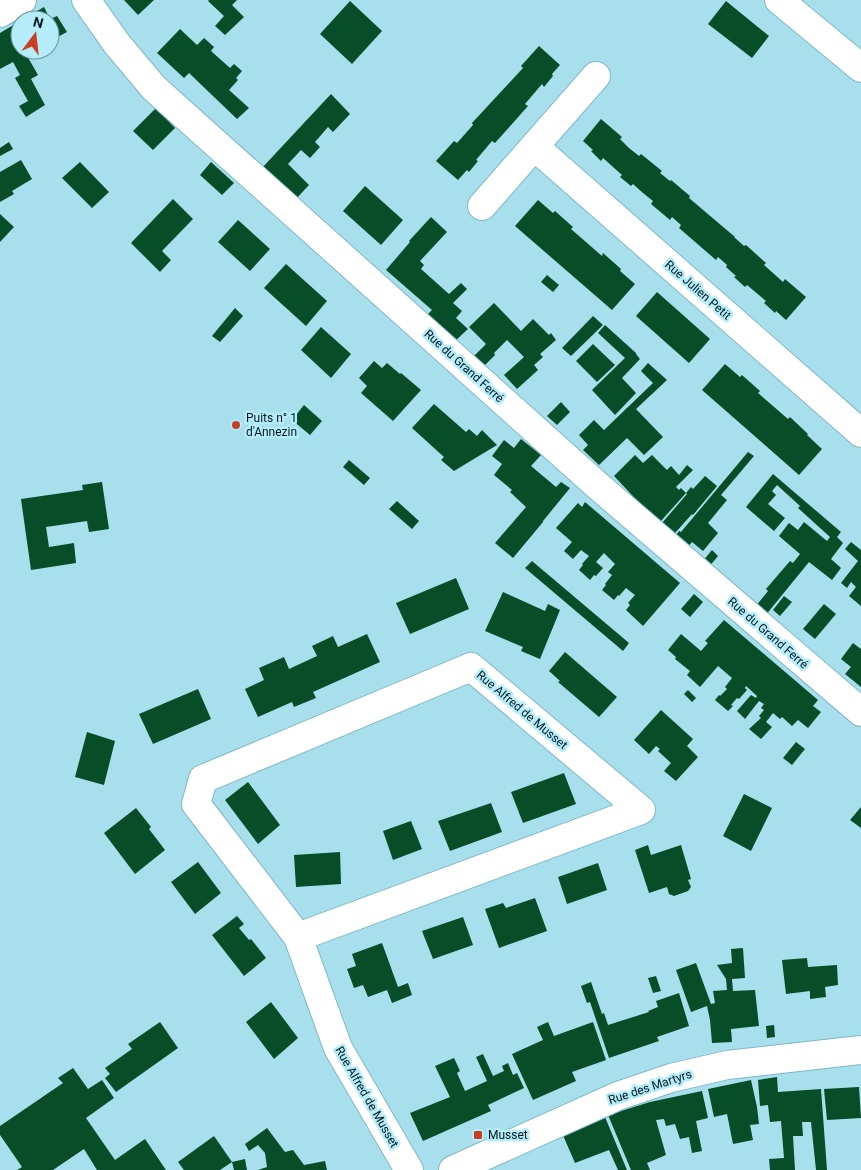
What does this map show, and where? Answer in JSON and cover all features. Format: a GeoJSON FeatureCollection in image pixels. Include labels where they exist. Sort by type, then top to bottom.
{"type":"FeatureCollection","features":[{"type":"Feature","properties":{"kind":"street"},"geometry":{"type":"LineString","coordinates":[[0,13],[22,0]]}},
{"type":"Feature","properties":{"kind":"street","name":"Rue du Grand Ferré"},"geometry":{"type":"LineString","coordinates":[[86,0],[117,44],[154,88],[598,486],[861,712]]}},
{"type":"Feature","properties":{"kind":"street"},"geometry":{"type":"LineString","coordinates":[[779,0],[861,68]]}},
{"type":"Feature","properties":{"kind":"street"},"geometry":{"type":"LineString","coordinates":[[482,206],[596,76]]}},
{"type":"Feature","properties":{"kind":"street","name":"Rue Julien Petit"},"geometry":{"type":"LineString","coordinates":[[535,147],[861,433]]}},
{"type":"Feature","properties":{"kind":"street","name":"Rue Alfred de Musset"},"geometry":{"type":"LineString","coordinates":[[298,937],[641,810],[471,667],[203,779],[196,804],[298,937],[338,1048],[409,1170]]}},
{"type":"Feature","properties":{"kind":"street","name":"Rue des Martyrs"},"geometry":{"type":"LineString","coordinates":[[453,1170],[618,1096],[671,1078],[726,1064],[861,1050]]}},
{"type":"Feature","properties":{"kind":"building"},"geometry":{"type":"Polygon","coordinates":[[[124,0],[154,0],[138,15],[124,0]]]}},
{"type":"Feature","properties":{"kind":"building"},"geometry":{"type":"Polygon","coordinates":[[[209,0],[237,0],[232,5],[244,17],[225,35],[215,26],[224,16],[209,0]]]}},
{"type":"Feature","properties":{"kind":"building"},"geometry":{"type":"Polygon","coordinates":[[[350,1],[382,31],[352,64],[320,34],[350,1]]]}},
{"type":"Feature","properties":{"kind":"building"},"geometry":{"type":"Polygon","coordinates":[[[726,1],[769,36],[752,58],[708,24],[726,1]]]}},
{"type":"Feature","properties":{"kind":"building"},"geometry":{"type":"Polygon","coordinates":[[[60,21],[67,32],[60,36],[60,21]]]}},
{"type":"Feature","properties":{"kind":"building"},"geometry":{"type":"Polygon","coordinates":[[[10,27],[10,60],[29,60],[38,75],[31,79],[45,105],[26,117],[19,106],[28,101],[15,78],[20,75],[13,62],[0,69],[0,33],[10,27]]]}},
{"type":"Feature","properties":{"kind":"building"},"geometry":{"type":"Polygon","coordinates":[[[180,29],[197,45],[204,38],[214,47],[211,51],[230,68],[234,64],[242,71],[236,78],[238,80],[229,90],[249,108],[237,119],[189,73],[184,78],[157,53],[180,29]]]}},
{"type":"Feature","properties":{"kind":"building"},"geometry":{"type":"Polygon","coordinates":[[[539,46],[560,65],[544,87],[542,84],[525,104],[528,106],[495,143],[492,141],[476,160],[478,161],[469,172],[467,170],[458,180],[436,161],[454,141],[457,143],[473,125],[472,123],[523,68],[521,66],[539,46]]]}},
{"type":"Feature","properties":{"kind":"building"},"geometry":{"type":"Polygon","coordinates":[[[331,94],[350,114],[333,132],[328,127],[315,142],[320,147],[310,158],[301,150],[288,164],[309,185],[295,200],[261,169],[331,94]]]}},
{"type":"Feature","properties":{"kind":"building"},"geometry":{"type":"Polygon","coordinates":[[[156,108],[175,128],[153,150],[133,131],[156,108]]]}},
{"type":"Feature","properties":{"kind":"building"},"geometry":{"type":"Polygon","coordinates":[[[601,119],[622,137],[620,139],[629,148],[639,156],[641,154],[662,171],[660,173],[690,196],[689,198],[744,246],[746,245],[783,282],[785,279],[806,297],[786,320],[776,311],[775,313],[764,303],[766,301],[747,285],[745,287],[734,277],[736,276],[718,257],[716,260],[679,228],[681,225],[672,217],[670,220],[651,204],[653,201],[633,184],[631,186],[603,158],[601,161],[591,151],[593,150],[583,141],[601,119]]]}},
{"type":"Feature","properties":{"kind":"building"},"geometry":{"type":"Polygon","coordinates":[[[9,142],[13,149],[0,156],[0,148],[9,142]]]}},
{"type":"Feature","properties":{"kind":"building"},"geometry":{"type":"Polygon","coordinates":[[[21,160],[32,179],[12,191],[14,194],[0,202],[0,172],[21,160]]]}},
{"type":"Feature","properties":{"kind":"building"},"geometry":{"type":"Polygon","coordinates":[[[80,162],[109,192],[92,208],[62,178],[80,162]]]}},
{"type":"Feature","properties":{"kind":"building"},"geometry":{"type":"Polygon","coordinates":[[[211,162],[234,183],[222,195],[200,175],[211,162]]]}},
{"type":"Feature","properties":{"kind":"building"},"geometry":{"type":"Polygon","coordinates":[[[365,186],[403,220],[381,245],[343,211],[365,186]]]}},
{"type":"Feature","properties":{"kind":"building"},"geometry":{"type":"Polygon","coordinates":[[[173,199],[193,219],[162,251],[171,260],[160,272],[131,243],[173,199]]]}},
{"type":"Feature","properties":{"kind":"building"},"geometry":{"type":"Polygon","coordinates":[[[538,200],[553,213],[555,211],[573,227],[571,229],[602,256],[603,253],[635,284],[612,310],[515,226],[538,200]]]}},
{"type":"Feature","properties":{"kind":"building"},"geometry":{"type":"Polygon","coordinates":[[[0,214],[14,227],[0,242],[0,214]]]}},
{"type":"Feature","properties":{"kind":"building"},"geometry":{"type":"Polygon","coordinates":[[[431,217],[447,232],[420,261],[424,265],[421,269],[449,294],[461,283],[467,289],[453,303],[462,311],[456,318],[468,329],[454,342],[425,317],[432,310],[386,270],[431,217]]]}},
{"type":"Feature","properties":{"kind":"building"},"geometry":{"type":"Polygon","coordinates":[[[238,220],[270,249],[250,271],[218,242],[238,220]]]}},
{"type":"Feature","properties":{"kind":"building"},"geometry":{"type":"Polygon","coordinates":[[[286,264],[327,301],[306,326],[264,288],[286,264]]]}},
{"type":"Feature","properties":{"kind":"building"},"geometry":{"type":"Polygon","coordinates":[[[547,275],[559,285],[553,292],[541,282],[547,275]]]}},
{"type":"Feature","properties":{"kind":"building"},"geometry":{"type":"Polygon","coordinates":[[[657,292],[710,339],[689,363],[636,316],[657,292]]]}},
{"type":"Feature","properties":{"kind":"building"},"geometry":{"type":"Polygon","coordinates":[[[494,303],[521,331],[533,319],[549,335],[551,333],[556,340],[540,354],[543,357],[534,365],[538,370],[517,389],[504,375],[524,357],[507,340],[483,367],[472,358],[486,344],[469,327],[494,303]]]}},
{"type":"Feature","properties":{"kind":"building"},"geometry":{"type":"Polygon","coordinates":[[[235,308],[243,316],[220,342],[212,336],[235,308]]]}},
{"type":"Feature","properties":{"kind":"building"},"geometry":{"type":"Polygon","coordinates":[[[593,316],[603,325],[571,356],[562,348],[593,316]]]}},
{"type":"Feature","properties":{"kind":"building"},"geometry":{"type":"Polygon","coordinates":[[[605,325],[636,353],[640,359],[622,378],[636,393],[615,415],[592,390],[625,358],[598,333],[605,325]]]}},
{"type":"Feature","properties":{"kind":"building"},"geometry":{"type":"Polygon","coordinates":[[[321,327],[351,354],[331,378],[301,350],[321,327]]]}},
{"type":"Feature","properties":{"kind":"building"},"geometry":{"type":"Polygon","coordinates":[[[593,344],[615,365],[597,382],[576,361],[593,344]]]}},
{"type":"Feature","properties":{"kind":"building"},"geometry":{"type":"Polygon","coordinates":[[[374,361],[382,368],[387,363],[421,390],[393,421],[361,393],[367,386],[359,378],[374,361]]]}},
{"type":"Feature","properties":{"kind":"building"},"geometry":{"type":"Polygon","coordinates":[[[648,363],[667,380],[636,409],[663,437],[644,455],[627,438],[599,465],[583,450],[588,445],[579,435],[594,420],[604,430],[653,383],[641,371],[648,363]]]}},
{"type":"Feature","properties":{"kind":"building"},"geometry":{"type":"Polygon","coordinates":[[[725,364],[740,377],[742,375],[760,391],[758,393],[788,419],[790,417],[822,449],[799,475],[702,390],[725,364]]]}},
{"type":"Feature","properties":{"kind":"building"},"geometry":{"type":"Polygon","coordinates":[[[561,402],[570,412],[557,425],[547,416],[561,402]]]}},
{"type":"Feature","properties":{"kind":"building"},"geometry":{"type":"Polygon","coordinates":[[[434,404],[466,432],[469,429],[477,436],[482,430],[497,445],[454,471],[441,460],[444,457],[412,428],[434,404]]]}},
{"type":"Feature","properties":{"kind":"building"},"geometry":{"type":"Polygon","coordinates":[[[304,405],[322,421],[310,435],[292,420],[304,405]]]}},
{"type":"Feature","properties":{"kind":"building"},"geometry":{"type":"Polygon","coordinates":[[[521,439],[541,455],[531,466],[556,487],[561,482],[570,488],[513,558],[495,543],[526,507],[510,492],[512,490],[494,475],[502,464],[492,456],[504,440],[514,448],[521,439]]]}},
{"type":"Feature","properties":{"kind":"building"},"geometry":{"type":"Polygon","coordinates":[[[748,452],[754,456],[721,495],[727,500],[708,523],[718,533],[703,551],[692,542],[687,548],[674,538],[748,452]]]}},
{"type":"Feature","properties":{"kind":"building"},"geometry":{"type":"Polygon","coordinates":[[[635,455],[643,463],[652,455],[667,470],[671,466],[679,475],[687,465],[693,470],[676,487],[679,490],[681,488],[686,493],[661,521],[647,511],[614,476],[635,455]]]}},
{"type":"Feature","properties":{"kind":"building"},"geometry":{"type":"Polygon","coordinates":[[[349,460],[370,478],[364,485],[343,467],[349,460]]]}},
{"type":"Feature","properties":{"kind":"building"},"geometry":{"type":"Polygon","coordinates":[[[773,474],[841,532],[837,537],[843,543],[831,559],[841,568],[832,580],[809,562],[765,616],[755,607],[768,591],[766,589],[790,561],[793,563],[800,554],[779,536],[789,523],[798,530],[804,522],[827,541],[830,537],[798,508],[800,506],[777,485],[772,491],[776,495],[768,504],[785,518],[774,531],[746,507],[773,474]]]}},
{"type":"Feature","properties":{"kind":"building"},"geometry":{"type":"Polygon","coordinates":[[[705,476],[717,486],[675,533],[662,523],[691,487],[693,489],[705,476]]]}},
{"type":"Feature","properties":{"kind":"building"},"geometry":{"type":"Polygon","coordinates":[[[102,482],[109,529],[89,532],[87,521],[46,527],[49,547],[74,543],[76,563],[31,570],[21,499],[83,490],[82,485],[102,482]]]}},
{"type":"Feature","properties":{"kind":"building"},"geometry":{"type":"Polygon","coordinates":[[[397,501],[419,521],[412,529],[389,509],[397,501]]]}},
{"type":"Feature","properties":{"kind":"building"},"geometry":{"type":"Polygon","coordinates":[[[585,502],[680,583],[643,626],[626,610],[630,605],[628,603],[635,595],[626,588],[614,600],[602,590],[612,575],[608,572],[615,564],[604,553],[596,562],[603,568],[590,580],[579,570],[589,556],[581,550],[573,559],[564,551],[572,542],[556,528],[578,503],[582,507],[585,502]]]}},
{"type":"Feature","properties":{"kind":"building"},"geometry":{"type":"Polygon","coordinates":[[[851,542],[861,550],[861,606],[849,596],[856,587],[851,582],[847,588],[841,583],[858,561],[845,549],[851,542]]]}},
{"type":"Feature","properties":{"kind":"building"},"geometry":{"type":"Polygon","coordinates":[[[712,550],[718,556],[709,567],[702,562],[712,550]]]}},
{"type":"Feature","properties":{"kind":"building"},"geometry":{"type":"Polygon","coordinates":[[[532,561],[629,643],[623,651],[525,568],[532,561]]]}},
{"type":"Feature","properties":{"kind":"building"},"geometry":{"type":"Polygon","coordinates":[[[456,578],[469,609],[410,634],[396,603],[456,578]]]}},
{"type":"Feature","properties":{"kind":"building"},"geometry":{"type":"Polygon","coordinates":[[[503,592],[545,611],[548,604],[560,610],[540,659],[521,651],[523,647],[485,631],[503,592]]]}},
{"type":"Feature","properties":{"kind":"building"},"geometry":{"type":"Polygon","coordinates":[[[694,594],[703,602],[690,617],[681,609],[694,594]]]}},
{"type":"Feature","properties":{"kind":"building"},"geometry":{"type":"Polygon","coordinates":[[[784,596],[792,602],[780,616],[773,610],[784,596]]]}},
{"type":"Feature","properties":{"kind":"building"},"geometry":{"type":"Polygon","coordinates":[[[824,604],[836,614],[815,639],[803,629],[824,604]]]}},
{"type":"Feature","properties":{"kind":"building"},"geometry":{"type":"Polygon","coordinates":[[[724,620],[818,700],[813,706],[821,712],[808,728],[798,720],[792,726],[782,717],[780,719],[773,713],[766,722],[772,727],[761,739],[749,729],[761,718],[759,716],[764,710],[761,708],[764,704],[759,701],[745,719],[737,711],[751,695],[756,698],[757,696],[746,686],[747,690],[739,699],[737,698],[728,711],[715,700],[727,689],[725,687],[732,678],[718,666],[700,687],[687,675],[690,671],[675,659],[676,657],[668,650],[681,634],[701,651],[708,643],[705,641],[724,620]]]}},
{"type":"Feature","properties":{"kind":"building"},"geometry":{"type":"Polygon","coordinates":[[[367,634],[380,662],[313,692],[316,698],[294,707],[292,702],[258,717],[245,689],[264,680],[259,668],[284,657],[289,669],[317,656],[312,646],[333,636],[338,647],[367,634]]]}},
{"type":"Feature","properties":{"kind":"building"},"geometry":{"type":"Polygon","coordinates":[[[853,643],[861,649],[861,687],[845,674],[851,667],[841,659],[853,643]]]}},
{"type":"Feature","properties":{"kind":"building"},"geometry":{"type":"Polygon","coordinates":[[[565,652],[617,697],[599,717],[558,682],[560,681],[549,671],[565,652]]]}},
{"type":"Feature","properties":{"kind":"building"},"geometry":{"type":"Polygon","coordinates":[[[198,689],[211,719],[153,744],[139,714],[198,689]]]}},
{"type":"Feature","properties":{"kind":"building"},"geometry":{"type":"Polygon","coordinates":[[[688,690],[696,698],[692,702],[684,694],[688,690]]]}},
{"type":"Feature","properties":{"kind":"building"},"geometry":{"type":"Polygon","coordinates":[[[661,710],[693,739],[687,746],[698,757],[676,781],[664,771],[671,763],[658,751],[660,749],[656,746],[649,754],[634,740],[661,710]]]}},
{"type":"Feature","properties":{"kind":"building"},"geometry":{"type":"Polygon","coordinates":[[[87,732],[115,741],[104,785],[75,777],[87,732]]]}},
{"type":"Feature","properties":{"kind":"building"},"geometry":{"type":"Polygon","coordinates":[[[796,742],[805,749],[792,765],[783,758],[796,742]]]}},
{"type":"Feature","properties":{"kind":"building"},"geometry":{"type":"Polygon","coordinates":[[[564,773],[576,804],[523,823],[511,792],[564,773]]]}},
{"type":"Feature","properties":{"kind":"building"},"geometry":{"type":"Polygon","coordinates":[[[248,782],[280,825],[258,844],[225,800],[248,782]]]}},
{"type":"Feature","properties":{"kind":"building"},"geometry":{"type":"Polygon","coordinates":[[[744,794],[772,808],[751,851],[723,836],[744,794]]]}},
{"type":"Feature","properties":{"kind":"building"},"geometry":{"type":"Polygon","coordinates":[[[491,803],[502,832],[450,851],[438,821],[491,803]]]}},
{"type":"Feature","properties":{"kind":"building"},"geometry":{"type":"Polygon","coordinates":[[[861,807],[861,828],[850,820],[861,807]]]}},
{"type":"Feature","properties":{"kind":"building"},"geometry":{"type":"Polygon","coordinates":[[[136,808],[151,827],[149,829],[165,850],[135,874],[104,833],[136,808]]]}},
{"type":"Feature","properties":{"kind":"building"},"geometry":{"type":"Polygon","coordinates":[[[411,821],[422,849],[393,860],[383,831],[411,821]]]}},
{"type":"Feature","properties":{"kind":"building"},"geometry":{"type":"Polygon","coordinates":[[[648,845],[651,855],[681,845],[691,879],[688,880],[691,887],[688,891],[674,896],[669,894],[667,887],[649,893],[635,850],[648,845]]]}},
{"type":"Feature","properties":{"kind":"building"},"geometry":{"type":"Polygon","coordinates":[[[340,852],[341,884],[296,887],[294,855],[340,852]]]}},
{"type":"Feature","properties":{"kind":"building"},"geometry":{"type":"Polygon","coordinates":[[[198,862],[221,893],[195,914],[171,882],[198,862]]]}},
{"type":"Feature","properties":{"kind":"building"},"geometry":{"type":"Polygon","coordinates":[[[598,863],[607,890],[567,904],[558,877],[598,863]]]}},
{"type":"Feature","properties":{"kind":"building"},"geometry":{"type":"Polygon","coordinates":[[[535,898],[547,931],[499,948],[485,909],[503,903],[506,908],[535,898]]]}},
{"type":"Feature","properties":{"kind":"building"},"geometry":{"type":"Polygon","coordinates":[[[237,916],[244,924],[239,928],[249,940],[251,939],[266,958],[244,976],[212,935],[237,916]]]}},
{"type":"Feature","properties":{"kind":"building"},"geometry":{"type":"Polygon","coordinates":[[[463,917],[473,945],[433,959],[422,931],[463,917]]]}},
{"type":"Feature","properties":{"kind":"building"},"geometry":{"type":"Polygon","coordinates":[[[382,943],[398,987],[408,983],[412,995],[392,1003],[387,990],[368,997],[363,985],[354,988],[347,969],[356,966],[352,954],[382,943]]]}},
{"type":"Feature","properties":{"kind":"building"},"geometry":{"type":"Polygon","coordinates":[[[743,948],[745,978],[732,979],[733,991],[755,990],[759,1026],[731,1029],[732,1042],[712,1043],[707,1006],[691,1012],[676,970],[696,963],[711,1004],[715,1003],[713,991],[727,990],[726,979],[717,965],[732,963],[731,949],[743,948]]]}},
{"type":"Feature","properties":{"kind":"building"},"geometry":{"type":"Polygon","coordinates":[[[807,958],[808,967],[837,965],[838,985],[825,987],[826,997],[810,999],[810,991],[786,994],[782,960],[807,958]]]}},
{"type":"Feature","properties":{"kind":"building"},"geometry":{"type":"Polygon","coordinates":[[[656,976],[661,991],[653,993],[648,978],[656,976]]]}},
{"type":"Feature","properties":{"kind":"building"},"geometry":{"type":"Polygon","coordinates":[[[591,982],[602,1014],[604,1013],[608,1025],[649,1012],[658,1007],[656,1001],[679,993],[689,1026],[657,1037],[659,1041],[609,1058],[590,1002],[587,1003],[581,986],[591,982]]]}},
{"type":"Feature","properties":{"kind":"building"},"geometry":{"type":"Polygon","coordinates":[[[271,1002],[298,1038],[274,1059],[246,1022],[271,1002]]]}},
{"type":"Feature","properties":{"kind":"building"},"geometry":{"type":"Polygon","coordinates":[[[160,1022],[178,1048],[116,1092],[105,1078],[110,1074],[105,1068],[132,1049],[128,1044],[160,1022]]]}},
{"type":"Feature","properties":{"kind":"building"},"geometry":{"type":"Polygon","coordinates":[[[548,1022],[554,1036],[593,1022],[606,1060],[572,1072],[576,1081],[533,1100],[512,1054],[543,1040],[537,1027],[548,1022]]]}},
{"type":"Feature","properties":{"kind":"building"},"geometry":{"type":"Polygon","coordinates":[[[774,1025],[775,1037],[767,1038],[766,1026],[774,1025]]]}},
{"type":"Feature","properties":{"kind":"building"},"geometry":{"type":"Polygon","coordinates":[[[483,1054],[493,1076],[504,1071],[502,1066],[508,1063],[513,1075],[517,1073],[524,1088],[488,1105],[491,1111],[423,1141],[410,1113],[450,1097],[435,1066],[454,1058],[460,1071],[457,1073],[465,1091],[487,1081],[476,1057],[483,1054]]]}},
{"type":"Feature","properties":{"kind":"building"},"geometry":{"type":"Polygon","coordinates":[[[73,1068],[88,1089],[102,1080],[114,1098],[86,1118],[115,1160],[145,1139],[166,1170],[97,1170],[84,1149],[53,1170],[17,1170],[22,1167],[0,1135],[0,1126],[63,1083],[58,1078],[73,1068]]]}},
{"type":"Feature","properties":{"kind":"building"},"geometry":{"type":"Polygon","coordinates":[[[777,1077],[778,1092],[821,1089],[827,1170],[816,1170],[811,1122],[802,1122],[803,1136],[793,1136],[795,1170],[770,1170],[769,1159],[784,1158],[781,1121],[770,1122],[768,1105],[760,1106],[758,1080],[777,1077]]]}},
{"type":"Feature","properties":{"kind":"building"},"geometry":{"type":"Polygon","coordinates":[[[751,1080],[759,1124],[750,1125],[753,1140],[733,1144],[727,1114],[714,1117],[708,1089],[751,1080]]]}},
{"type":"Feature","properties":{"kind":"building"},"geometry":{"type":"Polygon","coordinates":[[[859,1087],[861,1118],[827,1120],[824,1089],[859,1087]]]}},
{"type":"Feature","properties":{"kind":"building"},"geometry":{"type":"Polygon","coordinates":[[[702,1091],[708,1118],[696,1121],[702,1151],[692,1153],[689,1137],[680,1139],[675,1124],[666,1126],[664,1119],[656,1120],[666,1155],[647,1163],[650,1170],[631,1170],[608,1115],[650,1102],[702,1091]]]}},
{"type":"Feature","properties":{"kind":"building"},"geometry":{"type":"Polygon","coordinates":[[[605,1117],[627,1170],[618,1170],[609,1150],[575,1163],[562,1133],[605,1117]]]}},
{"type":"Feature","properties":{"kind":"building"},"geometry":{"type":"Polygon","coordinates":[[[267,1128],[285,1152],[293,1150],[304,1165],[325,1161],[327,1170],[258,1170],[267,1167],[265,1153],[258,1145],[249,1151],[245,1144],[267,1128]]]}},
{"type":"Feature","properties":{"kind":"building"},"geometry":{"type":"Polygon","coordinates":[[[214,1136],[232,1162],[220,1170],[184,1170],[178,1162],[214,1136]]]}},
{"type":"Feature","properties":{"kind":"building"},"geometry":{"type":"Polygon","coordinates":[[[245,1159],[247,1170],[234,1170],[232,1162],[245,1159]]]}},
{"type":"Feature","properties":{"kind":"place","name":"Puits n° 1 d'Annezin"},"geometry":{"type":"Point","coordinates":[236,425]}},
{"type":"Feature","properties":{"kind":"place","name":"Musset"},"geometry":{"type":"Point","coordinates":[478,1135]}}]}
